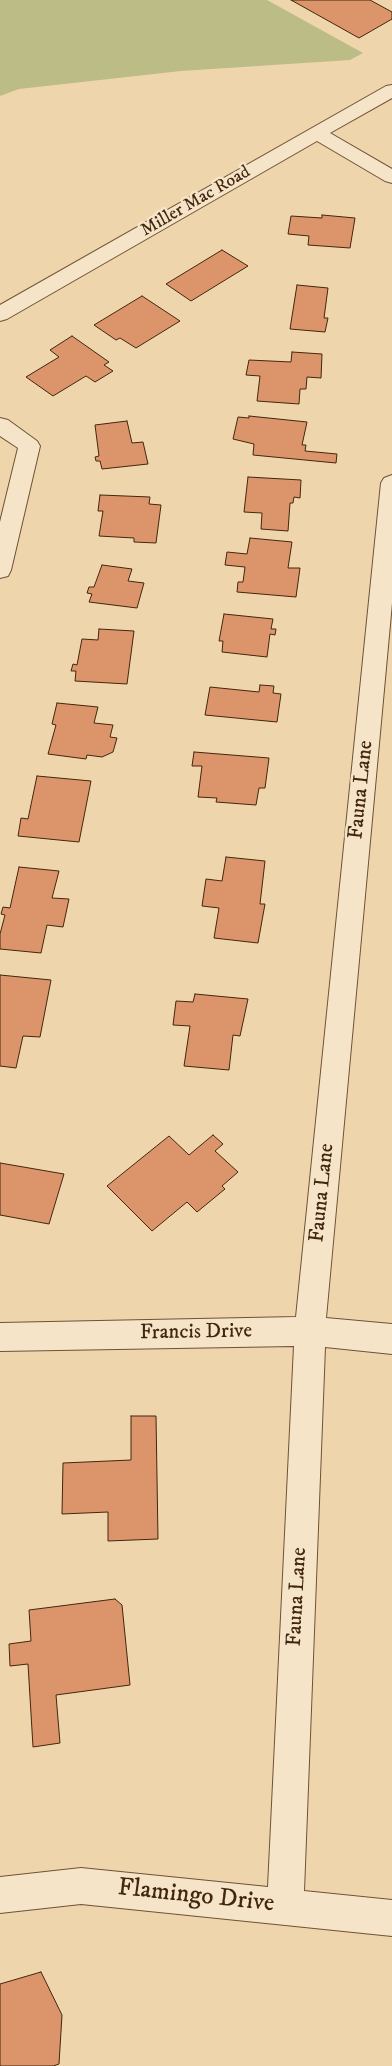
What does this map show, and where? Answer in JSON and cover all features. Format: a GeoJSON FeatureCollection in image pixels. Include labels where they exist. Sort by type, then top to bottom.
{"type":"FeatureCollection","features":[{"type":"Feature","properties":{"kind":"street","name":"Miller Mac Road"},"geometry":{"type":"LineString","coordinates":[[0,314],[392,90]]}},
{"type":"Feature","properties":{"kind":"street"},"geometry":{"type":"LineString","coordinates":[[317,133],[392,177]]}},
{"type":"Feature","properties":{"kind":"street"},"geometry":{"type":"LineString","coordinates":[[0,425],[29,446],[0,570]]}},
{"type":"Feature","properties":{"kind":"street","name":"Fauna Lane"},"geometry":{"type":"LineString","coordinates":[[285,1905],[310,1331],[392,483]]}},
{"type":"Feature","properties":{"kind":"street","name":"Francis Drive"},"geometry":{"type":"LineString","coordinates":[[0,1337],[310,1331],[392,1340]]}},
{"type":"Feature","properties":{"kind":"street","name":"Flamingo Drive"},"geometry":{"type":"LineString","coordinates":[[0,1895],[81,1886],[285,1905],[392,1918]]}},
{"type":"Feature","properties":{"kind":"green space"},"geometry":{"type":"Polygon","coordinates":[[[0,0],[267,0],[363,53],[350,60],[181,71],[19,89],[0,96],[0,0]]]}},
{"type":"Feature","properties":{"kind":"building"},"geometry":{"type":"Polygon","coordinates":[[[291,0],[370,0],[392,12],[392,19],[359,38],[291,0]]]}},
{"type":"Feature","properties":{"kind":"building"},"geometry":{"type":"Polygon","coordinates":[[[322,215],[355,218],[350,248],[308,245],[309,236],[288,234],[291,216],[322,218],[322,215]]]}},
{"type":"Feature","properties":{"kind":"building"},"geometry":{"type":"Polygon","coordinates":[[[222,250],[248,266],[191,301],[166,284],[222,250]]]}},
{"type":"Feature","properties":{"kind":"building"},"geometry":{"type":"Polygon","coordinates":[[[297,285],[328,288],[324,318],[328,318],[325,332],[290,329],[297,285]]]}},
{"type":"Feature","properties":{"kind":"building"},"geometry":{"type":"Polygon","coordinates":[[[142,296],[180,321],[136,348],[120,338],[116,340],[94,325],[142,296]]]}},
{"type":"Feature","properties":{"kind":"building"},"geometry":{"type":"Polygon","coordinates":[[[72,336],[109,362],[104,365],[113,371],[95,382],[86,376],[53,396],[26,377],[59,357],[50,350],[72,336]]]}},
{"type":"Feature","properties":{"kind":"building"},"geometry":{"type":"Polygon","coordinates":[[[292,352],[322,354],[321,378],[307,377],[306,389],[300,389],[299,404],[257,401],[260,376],[246,375],[249,360],[291,362],[292,352]]]}},
{"type":"Feature","properties":{"kind":"building"},"geometry":{"type":"Polygon","coordinates":[[[249,416],[307,422],[302,445],[306,445],[305,451],[337,454],[336,463],[253,455],[254,444],[233,439],[238,417],[249,418],[249,416]]]}},
{"type":"Feature","properties":{"kind":"building"},"geometry":{"type":"Polygon","coordinates":[[[127,421],[132,443],[143,442],[148,464],[102,469],[100,461],[96,461],[95,457],[99,456],[95,425],[127,421]]]}},
{"type":"Feature","properties":{"kind":"building"},"geometry":{"type":"Polygon","coordinates":[[[248,477],[301,480],[300,498],[294,497],[293,503],[290,503],[288,531],[261,529],[262,513],[244,512],[248,477]]]}},
{"type":"Feature","properties":{"kind":"building"},"geometry":{"type":"Polygon","coordinates":[[[100,495],[150,497],[149,504],[161,505],[156,543],[134,542],[134,538],[99,536],[103,511],[98,511],[100,495]]]}},
{"type":"Feature","properties":{"kind":"building"},"geometry":{"type":"Polygon","coordinates":[[[250,538],[292,542],[288,568],[300,568],[296,597],[237,592],[238,582],[243,582],[245,567],[225,565],[227,552],[247,554],[250,538]]]}},
{"type":"Feature","properties":{"kind":"building"},"geometry":{"type":"Polygon","coordinates":[[[102,565],[132,569],[128,581],[144,583],[137,608],[89,602],[92,594],[87,593],[89,587],[94,587],[102,565]]]}},
{"type":"Feature","properties":{"kind":"building"},"geometry":{"type":"Polygon","coordinates":[[[224,614],[273,619],[271,629],[276,629],[275,635],[270,634],[267,657],[222,652],[223,641],[219,641],[224,614]]]}},
{"type":"Feature","properties":{"kind":"building"},"geometry":{"type":"Polygon","coordinates":[[[99,629],[134,631],[127,684],[75,681],[76,671],[71,671],[73,664],[77,665],[82,639],[98,640],[99,629]]]}},
{"type":"Feature","properties":{"kind":"building"},"geometry":{"type":"Polygon","coordinates":[[[260,685],[274,686],[273,693],[281,694],[277,722],[205,715],[210,687],[259,692],[260,685]]]}},
{"type":"Feature","properties":{"kind":"building"},"geometry":{"type":"Polygon","coordinates":[[[57,703],[98,707],[94,723],[113,725],[110,737],[117,738],[113,752],[102,757],[87,755],[86,759],[48,754],[56,725],[52,724],[57,703]]]}},
{"type":"Feature","properties":{"kind":"building"},"geometry":{"type":"Polygon","coordinates":[[[194,752],[269,758],[265,788],[259,788],[256,805],[216,802],[217,798],[198,797],[202,766],[192,766],[194,752]]]}},
{"type":"Feature","properties":{"kind":"building"},"geometry":{"type":"Polygon","coordinates":[[[37,776],[91,781],[79,842],[18,836],[21,818],[28,819],[37,776]]]}},
{"type":"Feature","properties":{"kind":"building"},"geometry":{"type":"Polygon","coordinates":[[[226,857],[265,861],[260,904],[265,904],[258,943],[214,938],[219,908],[202,906],[206,879],[222,881],[226,857]]]}},
{"type":"Feature","properties":{"kind":"building"},"geometry":{"type":"Polygon","coordinates":[[[19,867],[59,871],[52,898],[69,899],[63,927],[47,925],[41,953],[0,949],[0,934],[5,915],[1,914],[3,907],[10,908],[19,867]]]}},
{"type":"Feature","properties":{"kind":"building"},"geometry":{"type":"Polygon","coordinates":[[[0,975],[51,980],[40,1037],[23,1036],[16,1068],[0,1066],[0,975]]]}},
{"type":"Feature","properties":{"kind":"building"},"geometry":{"type":"Polygon","coordinates":[[[195,994],[248,999],[240,1036],[233,1035],[229,1070],[184,1066],[190,1026],[173,1025],[176,1001],[193,1002],[195,994]]]}},
{"type":"Feature","properties":{"kind":"building"},"geometry":{"type":"Polygon","coordinates":[[[213,1135],[223,1144],[215,1151],[238,1172],[222,1186],[225,1189],[197,1212],[187,1202],[152,1231],[107,1186],[169,1136],[189,1155],[213,1135]]]}},
{"type":"Feature","properties":{"kind":"building"},"geometry":{"type":"Polygon","coordinates":[[[0,1163],[64,1174],[49,1224],[0,1215],[0,1163]]]}},
{"type":"Feature","properties":{"kind":"building"},"geometry":{"type":"Polygon","coordinates":[[[131,1416],[156,1416],[158,1539],[108,1541],[108,1512],[62,1514],[63,1463],[131,1460],[131,1416]]]}},
{"type":"Feature","properties":{"kind":"building"},"geometry":{"type":"Polygon","coordinates":[[[115,1599],[122,1605],[130,1685],[56,1695],[60,1743],[33,1747],[28,1664],[10,1666],[9,1644],[31,1641],[29,1610],[115,1599]]]}},
{"type":"Feature","properties":{"kind":"building"},"geometry":{"type":"Polygon","coordinates":[[[41,1972],[62,2015],[59,2064],[53,2066],[0,2066],[0,1984],[41,1972]]]}}]}
